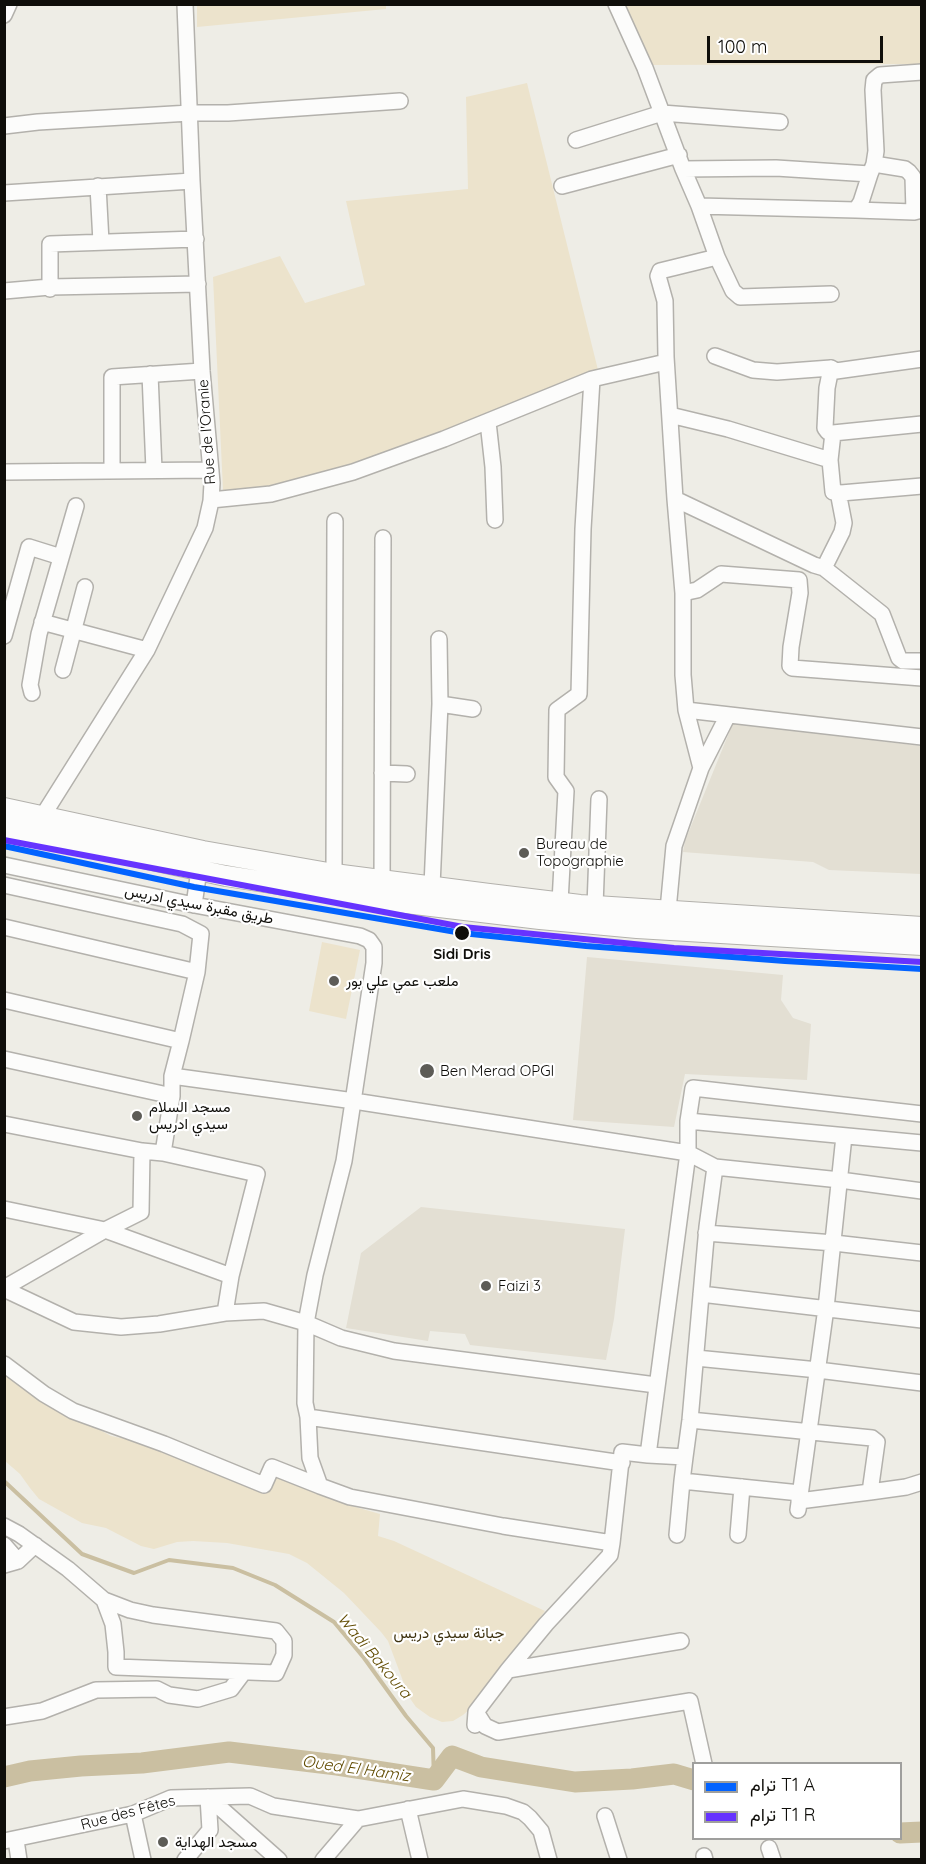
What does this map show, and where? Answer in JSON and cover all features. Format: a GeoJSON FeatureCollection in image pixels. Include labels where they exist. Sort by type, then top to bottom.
{"type":"FeatureCollection","features":[{"type":"Feature","properties":{"kind":"main road"},"geometry":{"type":"LineString","coordinates":[[4,808],[203,851],[334,874],[595,906],[921,927]]}},
{"type":"Feature","properties":{"kind":"main road"},"geometry":{"type":"LineString","coordinates":[[4,828],[199,870],[381,900],[637,928],[921,945]]}},
{"type":"Feature","properties":{"kind":"street"},"geometry":{"type":"LineString","coordinates":[[4,15],[9,4]]}},
{"type":"Feature","properties":{"kind":"street","name":"Rue de l'Oranie"},"geometry":{"type":"LineString","coordinates":[[32,834],[41,815],[67,778],[147,650],[205,528],[211,500],[192,181],[185,4]]}},
{"type":"Feature","properties":{"kind":"street"},"geometry":{"type":"LineString","coordinates":[[616,4],[645,68],[717,257],[733,291],[740,297],[831,294]]}},
{"type":"Feature","properties":{"kind":"street"},"geometry":{"type":"LineString","coordinates":[[856,210],[861,202],[876,151],[874,80],[880,75],[921,72]]}},
{"type":"Feature","properties":{"kind":"street"},"geometry":{"type":"LineString","coordinates":[[4,126],[38,122],[228,113],[400,101]]}},
{"type":"Feature","properties":{"kind":"street"},"geometry":{"type":"LineString","coordinates":[[576,140],[663,113],[780,122]]}},
{"type":"Feature","properties":{"kind":"street"},"geometry":{"type":"LineString","coordinates":[[562,186],[681,162],[776,168],[905,169],[913,177],[918,211],[699,206]]}},
{"type":"Feature","properties":{"kind":"street"},"geometry":{"type":"LineString","coordinates":[[4,193],[192,181]]}},
{"type":"Feature","properties":{"kind":"street"},"geometry":{"type":"LineString","coordinates":[[98,186],[101,242]]}},
{"type":"Feature","properties":{"kind":"street"},"geometry":{"type":"LineString","coordinates":[[50,288],[50,244],[196,239]]}},
{"type":"Feature","properties":{"kind":"street"},"geometry":{"type":"LineString","coordinates":[[701,768],[686,710],[683,675],[683,593],[666,362],[665,301],[658,276],[660,271],[717,257]]}},
{"type":"Feature","properties":{"kind":"street"},"geometry":{"type":"LineString","coordinates":[[4,291],[198,284]]}},
{"type":"Feature","properties":{"kind":"street"},"geometry":{"type":"LineString","coordinates":[[715,356],[753,370],[777,372],[831,368],[836,372],[921,359]]}},
{"type":"Feature","properties":{"kind":"street"},"geometry":{"type":"LineString","coordinates":[[211,500],[271,494],[353,472],[488,422],[592,380],[666,362]]}},
{"type":"Feature","properties":{"kind":"street"},"geometry":{"type":"LineString","coordinates":[[831,368],[827,388],[825,428],[828,432],[921,424]]}},
{"type":"Feature","properties":{"kind":"street"},"geometry":{"type":"LineString","coordinates":[[112,470],[112,376],[202,371]]}},
{"type":"Feature","properties":{"kind":"street"},"geometry":{"type":"LineString","coordinates":[[150,374],[154,470]]}},
{"type":"Feature","properties":{"kind":"street"},"geometry":{"type":"LineString","coordinates":[[560,902],[566,791],[556,777],[557,711],[579,694],[584,529],[592,380]]}},
{"type":"Feature","properties":{"kind":"street"},"geometry":{"type":"LineString","coordinates":[[670,415],[728,429],[830,460]]}},
{"type":"Feature","properties":{"kind":"street"},"geometry":{"type":"LineString","coordinates":[[488,422],[495,520]]}},
{"type":"Feature","properties":{"kind":"street"},"geometry":{"type":"LineString","coordinates":[[833,433],[830,460],[833,492],[921,486]]}},
{"type":"Feature","properties":{"kind":"street"},"geometry":{"type":"LineString","coordinates":[[4,472],[210,470]]}},
{"type":"Feature","properties":{"kind":"street"},"geometry":{"type":"LineString","coordinates":[[824,568],[842,532],[844,523],[839,497],[842,493]]}},
{"type":"Feature","properties":{"kind":"street"},"geometry":{"type":"LineString","coordinates":[[675,499],[824,568],[882,614],[899,658],[903,661],[921,661]]}},
{"type":"Feature","properties":{"kind":"street"},"geometry":{"type":"LineString","coordinates":[[32,693],[30,685],[42,622],[76,506]]}},
{"type":"Feature","properties":{"kind":"street"},"geometry":{"type":"LineString","coordinates":[[334,874],[336,521]]}},
{"type":"Feature","properties":{"kind":"street"},"geometry":{"type":"LineString","coordinates":[[381,900],[383,880],[383,538]]}},
{"type":"Feature","properties":{"kind":"street"},"geometry":{"type":"LineString","coordinates":[[4,636],[29,547],[61,557]]}},
{"type":"Feature","properties":{"kind":"street"},"geometry":{"type":"LineString","coordinates":[[683,593],[697,590],[721,574],[799,580],[800,593],[791,647],[790,666],[792,668],[921,678]]}},
{"type":"Feature","properties":{"kind":"street"},"geometry":{"type":"LineString","coordinates":[[63,670],[85,587]]}},
{"type":"Feature","properties":{"kind":"street"},"geometry":{"type":"LineString","coordinates":[[42,622],[147,650]]}},
{"type":"Feature","properties":{"kind":"street"},"geometry":{"type":"LineString","coordinates":[[432,886],[440,704],[439,639]]}},
{"type":"Feature","properties":{"kind":"street"},"geometry":{"type":"LineString","coordinates":[[440,704],[473,708]]}},
{"type":"Feature","properties":{"kind":"street"},"geometry":{"type":"LineString","coordinates":[[686,710],[921,737]]}},
{"type":"Feature","properties":{"kind":"street"},"geometry":{"type":"LineString","coordinates":[[669,910],[674,846],[701,768],[728,715]]}},
{"type":"Feature","properties":{"kind":"street"},"geometry":{"type":"LineString","coordinates":[[382,773],[407,774]]}},
{"type":"Feature","properties":{"kind":"street"},"geometry":{"type":"LineString","coordinates":[[595,906],[599,799]]}},
{"type":"Feature","properties":{"kind":"street","name":"طريق مقبرة سيدي ادريس"},"geometry":{"type":"LineString","coordinates":[[4,865],[369,939],[374,947],[374,963],[354,1101]]}},
{"type":"Feature","properties":{"kind":"street"},"geometry":{"type":"LineString","coordinates":[[182,924],[191,904],[199,870]]}},
{"type":"Feature","properties":{"kind":"street"},"geometry":{"type":"LineString","coordinates":[[4,885],[182,924],[201,934],[197,972],[172,1076],[172,1096],[163,1153]]}},
{"type":"Feature","properties":{"kind":"street"},"geometry":{"type":"LineString","coordinates":[[4,927],[197,972]]}},
{"type":"Feature","properties":{"kind":"street"},"geometry":{"type":"LineString","coordinates":[[4,1000],[182,1041]]}},
{"type":"Feature","properties":{"kind":"street"},"geometry":{"type":"LineString","coordinates":[[4,1059],[172,1096]]}},
{"type":"Feature","properties":{"kind":"street"},"geometry":{"type":"LineString","coordinates":[[172,1076],[354,1101],[688,1153],[715,1167],[921,1191]]}},
{"type":"Feature","properties":{"kind":"street"},"geometry":{"type":"LineString","coordinates":[[648,1455],[688,1153],[688,1120],[693,1088],[921,1114]]}},
{"type":"Feature","properties":{"kind":"street"},"geometry":{"type":"LineString","coordinates":[[320,1486],[310,1458],[305,1403],[306,1323],[315,1275],[344,1161],[354,1101]]}},
{"type":"Feature","properties":{"kind":"street"},"geometry":{"type":"LineString","coordinates":[[688,1120],[921,1143]]}},
{"type":"Feature","properties":{"kind":"street"},"geometry":{"type":"LineString","coordinates":[[4,1124],[142,1151],[163,1153],[257,1174],[231,1276],[225,1313]]}},
{"type":"Feature","properties":{"kind":"street"},"geometry":{"type":"LineString","coordinates":[[799,1501],[826,1308],[844,1136]]}},
{"type":"Feature","properties":{"kind":"street"},"geometry":{"type":"LineString","coordinates":[[4,1288],[141,1212],[142,1151]]}},
{"type":"Feature","properties":{"kind":"street"},"geometry":{"type":"LineString","coordinates":[[677,1535],[696,1358],[706,1233],[715,1167]]}},
{"type":"Feature","properties":{"kind":"street"},"geometry":{"type":"LineString","coordinates":[[4,1209],[105,1230],[231,1276]]}},
{"type":"Feature","properties":{"kind":"street"},"geometry":{"type":"LineString","coordinates":[[706,1233],[834,1243],[921,1253]]}},
{"type":"Feature","properties":{"kind":"street"},"geometry":{"type":"LineString","coordinates":[[4,1288],[74,1322],[121,1327],[159,1324],[225,1313],[264,1311],[306,1323],[341,1338],[394,1351],[657,1384]]}},
{"type":"Feature","properties":{"kind":"street"},"geometry":{"type":"LineString","coordinates":[[700,1294],[921,1320]]}},
{"type":"Feature","properties":{"kind":"street"},"geometry":{"type":"LineString","coordinates":[[696,1358],[921,1383]]}},
{"type":"Feature","properties":{"kind":"street"},"geometry":{"type":"LineString","coordinates":[[4,1364],[44,1394],[73,1411],[164,1444],[264,1485],[272,1467],[350,1497],[503,1526],[612,1543]]}},
{"type":"Feature","properties":{"kind":"street"},"geometry":{"type":"LineString","coordinates":[[308,1417],[622,1463]]}},
{"type":"Feature","properties":{"kind":"street"},"geometry":{"type":"LineString","coordinates":[[690,1420],[867,1436],[878,1442],[870,1492]]}},
{"type":"Feature","properties":{"kind":"street"},"geometry":{"type":"LineString","coordinates":[[685,1456],[622,1452],[610,1555],[546,1624],[508,1670],[476,1719],[498,1732],[690,1701],[704,1762]]}},
{"type":"Feature","properties":{"kind":"street"},"geometry":{"type":"LineString","coordinates":[[682,1481],[741,1487],[799,1501],[906,1487],[921,1482]]}},
{"type":"Feature","properties":{"kind":"street"},"geometry":{"type":"LineString","coordinates":[[738,1535],[741,1487]]}},
{"type":"Feature","properties":{"kind":"street"},"geometry":{"type":"LineString","coordinates":[[4,1526],[68,1569],[104,1600],[130,1610],[153,1615],[276,1631],[284,1641],[284,1655],[276,1673],[116,1667],[112,1624],[104,1600]]}},
{"type":"Feature","properties":{"kind":"street"},"geometry":{"type":"LineString","coordinates":[[4,1545],[11,1563],[35,1545]]}},
{"type":"Feature","properties":{"kind":"street"},"geometry":{"type":"LineString","coordinates":[[508,1670],[681,1641]]}},
{"type":"Feature","properties":{"kind":"street"},"geometry":{"type":"LineString","coordinates":[[4,1717],[42,1711],[96,1690],[157,1689],[170,1695],[198,1699],[231,1689],[243,1673]]}},
{"type":"Feature","properties":{"kind":"street","name":"Rue des Fêtes"},"geometry":{"type":"LineString","coordinates":[[10,1841],[133,1814],[171,1798],[250,1796],[273,1806],[358,1819],[464,1799],[506,1806],[523,1812],[541,1831],[549,1860]]}},
{"type":"Feature","properties":{"kind":"street"},"geometry":{"type":"LineString","coordinates":[[185,1860],[210,1830],[208,1797]]}},
{"type":"Feature","properties":{"kind":"street"},"geometry":{"type":"LineString","coordinates":[[208,1797],[279,1860]]}},
{"type":"Feature","properties":{"kind":"street"},"geometry":{"type":"LineString","coordinates":[[408,1809],[420,1860]]}},
{"type":"Feature","properties":{"kind":"street"},"geometry":{"type":"LineString","coordinates":[[133,1814],[143,1860]]}},
{"type":"Feature","properties":{"kind":"street"},"geometry":{"type":"LineString","coordinates":[[605,1816],[619,1860]]}},
{"type":"Feature","properties":{"kind":"street"},"geometry":{"type":"LineString","coordinates":[[323,1860],[358,1819]]}},
{"type":"Feature","properties":{"kind":"street"},"geometry":{"type":"LineString","coordinates":[[10,1841],[19,1860]]}},
{"type":"Feature","properties":{"kind":"shaded area"},"geometry":{"type":"Polygon","coordinates":[[[733,723],[921,746],[921,874],[829,870],[813,862],[683,852],[685,841],[733,723]]]}},
{"type":"Feature","properties":{"kind":"shaded area"},"geometry":{"type":"Polygon","coordinates":[[[587,957],[783,975],[781,1000],[793,1018],[811,1024],[807,1080],[685,1074],[674,1127],[573,1120],[587,957]]]}},
{"type":"Feature","properties":{"kind":"shaded area","name":"Faizi 3"},"geometry":{"type":"Polygon","coordinates":[[[421,1207],[625,1229],[614,1319],[606,1360],[470,1345],[465,1334],[430,1331],[428,1341],[346,1328],[361,1253],[421,1207]]]}},
{"type":"Feature","properties":{"kind":"green space"},"geometry":{"type":"Polygon","coordinates":[[[386,4],[386,9],[197,27],[197,5],[386,4]]]}},
{"type":"Feature","properties":{"kind":"green space"},"geometry":{"type":"Polygon","coordinates":[[[621,5],[921,5],[921,64],[649,65],[621,5]]]}},
{"type":"Feature","properties":{"kind":"green space"},"geometry":{"type":"Polygon","coordinates":[[[527,83],[598,370],[515,406],[350,464],[264,490],[223,490],[213,277],[280,256],[305,303],[365,285],[346,201],[468,189],[466,97],[527,83]]]}},
{"type":"Feature","properties":{"kind":"green space","name":"ملعب عمي علي بور"},"geometry":{"type":"Polygon","coordinates":[[[322,942],[360,950],[346,1019],[309,1011],[322,942]]]}},
{"type":"Feature","properties":{"kind":"green space","name":"جبانة سيدي دريس"},"geometry":{"type":"Polygon","coordinates":[[[4,1369],[46,1400],[111,1436],[145,1443],[265,1489],[279,1474],[352,1506],[380,1514],[378,1536],[394,1541],[545,1611],[471,1708],[453,1721],[442,1722],[430,1717],[416,1707],[409,1697],[388,1641],[381,1632],[344,1593],[307,1563],[289,1554],[227,1543],[177,1542],[154,1549],[141,1546],[106,1528],[82,1523],[39,1499],[20,1474],[5,1461],[4,1369]]]}},
{"type":"Feature","properties":{"kind":"waterway","name":"Wadi Bakoura"},"geometry":{"type":"LineString","coordinates":[[4,1481],[82,1554],[134,1573],[169,1560],[233,1568],[275,1585],[334,1622],[433,1748],[434,1780]]}},
{"type":"Feature","properties":{"kind":"waterway","name":"Oued El Hamiz"},"geometry":{"type":"LineString","coordinates":[[4,1777],[30,1771],[142,1763],[229,1752],[434,1780],[452,1756],[481,1767],[575,1782],[674,1774],[692,1779]]}},
{"type":"Feature","properties":{"kind":"waterway","name":"Oued El Hamiz"},"geometry":{"type":"LineString","coordinates":[[902,1833],[922,1832]]}},
{"type":"Feature","properties":{"kind":"transit line"},"geometry":{"type":"LineString","coordinates":[[4,840],[463,927],[674,948],[922,962]]}},
{"type":"Feature","properties":{"kind":"transit line"},"geometry":{"type":"LineString","coordinates":[[4,846],[194,887],[462,933],[586,946],[922,969]]}},
{"type":"Feature","properties":{"kind":"place","name":"Bureau de Topographie"},"geometry":{"type":"Point","coordinates":[524,853]}},
{"type":"Feature","properties":{"kind":"place","name":"Sidi Dris"},"geometry":{"type":"Point","coordinates":[462,933]}},
{"type":"Feature","properties":{"kind":"place","name":"ملعب عمي علي بور"},"geometry":{"type":"Point","coordinates":[334,981]}},
{"type":"Feature","properties":{"kind":"place","name":"Ben Merad OPGI"},"geometry":{"type":"Point","coordinates":[427,1071]}},
{"type":"Feature","properties":{"kind":"place","name":"مسجد السلام سيدي ادريس"},"geometry":{"type":"Point","coordinates":[137,1116]}},
{"type":"Feature","properties":{"kind":"place","name":"Faizi 3"},"geometry":{"type":"Point","coordinates":[486,1286]}},
{"type":"Feature","properties":{"kind":"place","name":"مسجد الهداية"},"geometry":{"type":"Point","coordinates":[163,1842]}}]}
